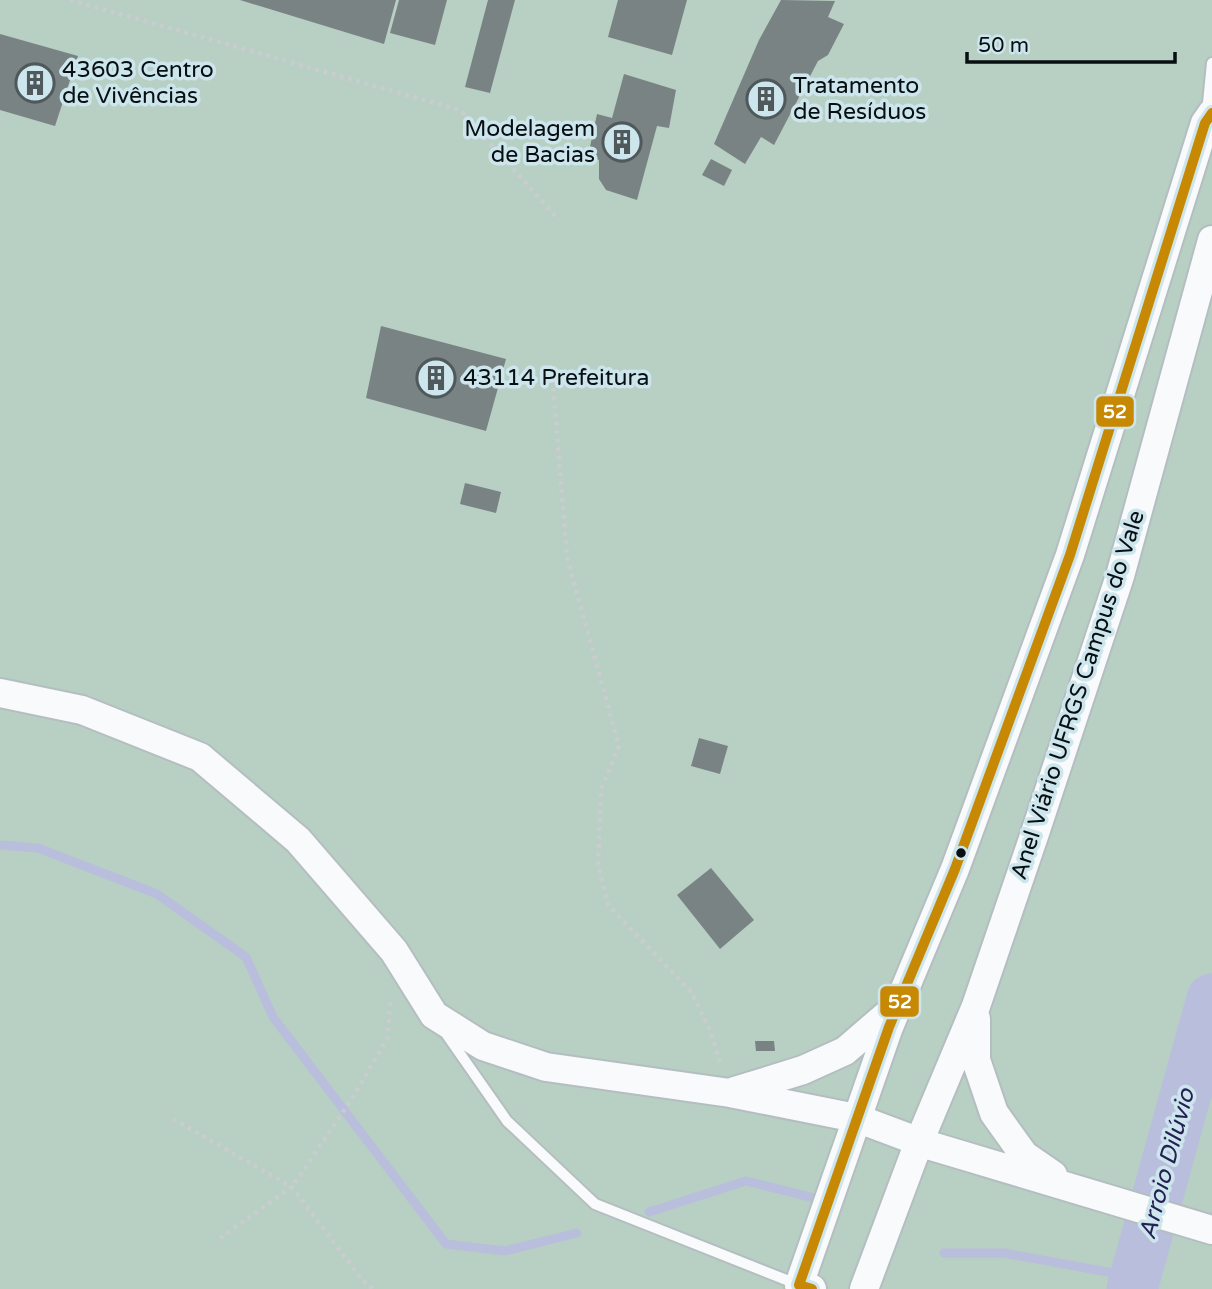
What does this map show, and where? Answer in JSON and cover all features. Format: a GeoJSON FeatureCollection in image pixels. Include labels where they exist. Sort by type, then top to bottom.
{"type":"FeatureCollection","features":[{"type":"Feature","properties":{"kind":"street"},"geometry":{"type":"LineString","coordinates":[[805,1287],[856,1118],[897,1006],[955,869],[1066,567],[1209,118]]}},
{"type":"Feature","properties":{"kind":"street","name":"Anel Viário UFRGS Campus do Vale"},"geometry":{"type":"LineString","coordinates":[[863,1289],[976,1006],[1035,833],[1120,576],[1212,240]]}},
{"type":"Feature","properties":{"kind":"street"},"geometry":{"type":"LineString","coordinates":[[0,693],[82,710],[200,757],[298,840],[394,951],[434,1015],[483,1046],[546,1067],[730,1093],[856,1118],[923,1143],[1209,1229]]}},
{"type":"Feature","properties":{"kind":"street"},"geometry":{"type":"LineString","coordinates":[[730,1093],[803,1070],[845,1051],[897,1006]]}},
{"type":"Feature","properties":{"kind":"street"},"geometry":{"type":"LineString","coordinates":[[976,1006],[976,1060],[994,1113],[1024,1155],[1069,1187]]}},
{"type":"Feature","properties":{"kind":"street","name":"Anel Viário UFRGS Campus do Vale"},"geometry":{"type":"LineString","coordinates":[[877,1289],[923,1143]]}},
{"type":"Feature","properties":{"kind":"lane"},"geometry":{"type":"LineString","coordinates":[[1209,118],[1212,63]]}},
{"type":"Feature","properties":{"kind":"lane"},"geometry":{"type":"LineString","coordinates":[[434,1015],[507,1121],[595,1205],[805,1287]]}},
{"type":"Feature","properties":{"kind":"path"},"geometry":{"type":"LineString","coordinates":[[71,0],[460,110],[559,220]]}},
{"type":"Feature","properties":{"kind":"path"},"geometry":{"type":"LineString","coordinates":[[552,371],[567,558],[619,746],[601,789],[598,864],[608,905],[692,993],[711,1033],[730,1093]]}},
{"type":"Feature","properties":{"kind":"path"},"geometry":{"type":"LineString","coordinates":[[220,1238],[292,1187],[351,1100],[388,1037],[394,951]]}},
{"type":"Feature","properties":{"kind":"path"},"geometry":{"type":"LineString","coordinates":[[173,1119],[292,1187],[363,1281],[373,1289]]}},
{"type":"Feature","properties":{"kind":"green space"},"geometry":{"type":"Polygon","coordinates":[[[0,0],[1212,0],[1212,1289],[0,1289],[0,0]]]}},
{"type":"Feature","properties":{"kind":"building"},"geometry":{"type":"Polygon","coordinates":[[[240,0],[396,0],[384,44],[240,0]]]}},
{"type":"Feature","properties":{"kind":"building"},"geometry":{"type":"Polygon","coordinates":[[[399,0],[447,0],[435,45],[390,33],[399,0]]]}},
{"type":"Feature","properties":{"kind":"building"},"geometry":{"type":"Polygon","coordinates":[[[488,0],[515,0],[490,93],[465,87],[488,0]]]}},
{"type":"Feature","properties":{"kind":"building"},"geometry":{"type":"Polygon","coordinates":[[[618,0],[687,0],[672,55],[608,37],[618,0]]]}},
{"type":"Feature","properties":{"kind":"building","name":"Tratamento de Resíduos"},"geometry":{"type":"Polygon","coordinates":[[[781,0],[835,1],[828,17],[844,24],[828,55],[818,61],[774,145],[761,137],[745,164],[714,144],[759,40],[781,0]]]}},
{"type":"Feature","properties":{"kind":"building","name":"43603 Centro de Vivências"},"geometry":{"type":"Polygon","coordinates":[[[0,34],[78,56],[55,126],[0,110],[0,34]]]}},
{"type":"Feature","properties":{"kind":"building","name":"Modelagem de Bacias"},"geometry":{"type":"Polygon","coordinates":[[[624,74],[676,90],[669,128],[657,126],[637,200],[606,190],[599,179],[599,160],[588,156],[597,114],[612,118],[624,74]]]}},
{"type":"Feature","properties":{"kind":"building"},"geometry":{"type":"Polygon","coordinates":[[[711,159],[732,170],[724,186],[702,175],[711,159]]]}},
{"type":"Feature","properties":{"kind":"building","name":"43114 Prefeitura"},"geometry":{"type":"Polygon","coordinates":[[[381,326],[506,359],[486,431],[366,398],[381,326]]]}},
{"type":"Feature","properties":{"kind":"building"},"geometry":{"type":"Polygon","coordinates":[[[465,483],[501,492],[496,513],[460,504],[465,483]]]}},
{"type":"Feature","properties":{"kind":"building"},"geometry":{"type":"Polygon","coordinates":[[[699,738],[728,746],[720,774],[691,766],[699,738]]]}},
{"type":"Feature","properties":{"kind":"building"},"geometry":{"type":"Polygon","coordinates":[[[711,868],[754,920],[720,949],[677,895],[711,868]]]}},
{"type":"Feature","properties":{"kind":"building"},"geometry":{"type":"Polygon","coordinates":[[[755,1041],[774,1041],[775,1051],[756,1051],[755,1041]]]}},
{"type":"Feature","properties":{"kind":"waterway"},"geometry":{"type":"LineString","coordinates":[[0,845],[38,848],[157,894],[246,957],[273,1017],[446,1244],[505,1251],[577,1233]]}},
{"type":"Feature","properties":{"kind":"waterway","name":"Arroio Dilúvio"},"geometry":{"type":"LineString","coordinates":[[1132,1289],[1212,999]]}},
{"type":"Feature","properties":{"kind":"waterway"},"geometry":{"type":"LineString","coordinates":[[649,1212],[746,1181],[818,1199]]}},
{"type":"Feature","properties":{"kind":"waterway"},"geometry":{"type":"LineString","coordinates":[[944,1253],[1004,1253],[1135,1277]]}},
{"type":"Feature","properties":{"kind":"transit line","name":"52"},"geometry":{"type":"LineString","coordinates":[[812,1289],[799,1285],[889,1027],[955,869],[1070,555],[1205,123],[1212,113]]}},
{"type":"Feature","properties":{"kind":"place","name":"43603 Centro de Vivências"},"geometry":{"type":"Point","coordinates":[35,83]}},
{"type":"Feature","properties":{"kind":"place","name":"Tratamento de Resíduos"},"geometry":{"type":"Point","coordinates":[766,99]}},
{"type":"Feature","properties":{"kind":"place","name":"Modelagem de Bacias"},"geometry":{"type":"Point","coordinates":[622,142]}},
{"type":"Feature","properties":{"kind":"place","name":"43114 Prefeitura"},"geometry":{"type":"Point","coordinates":[436,378]}}]}
